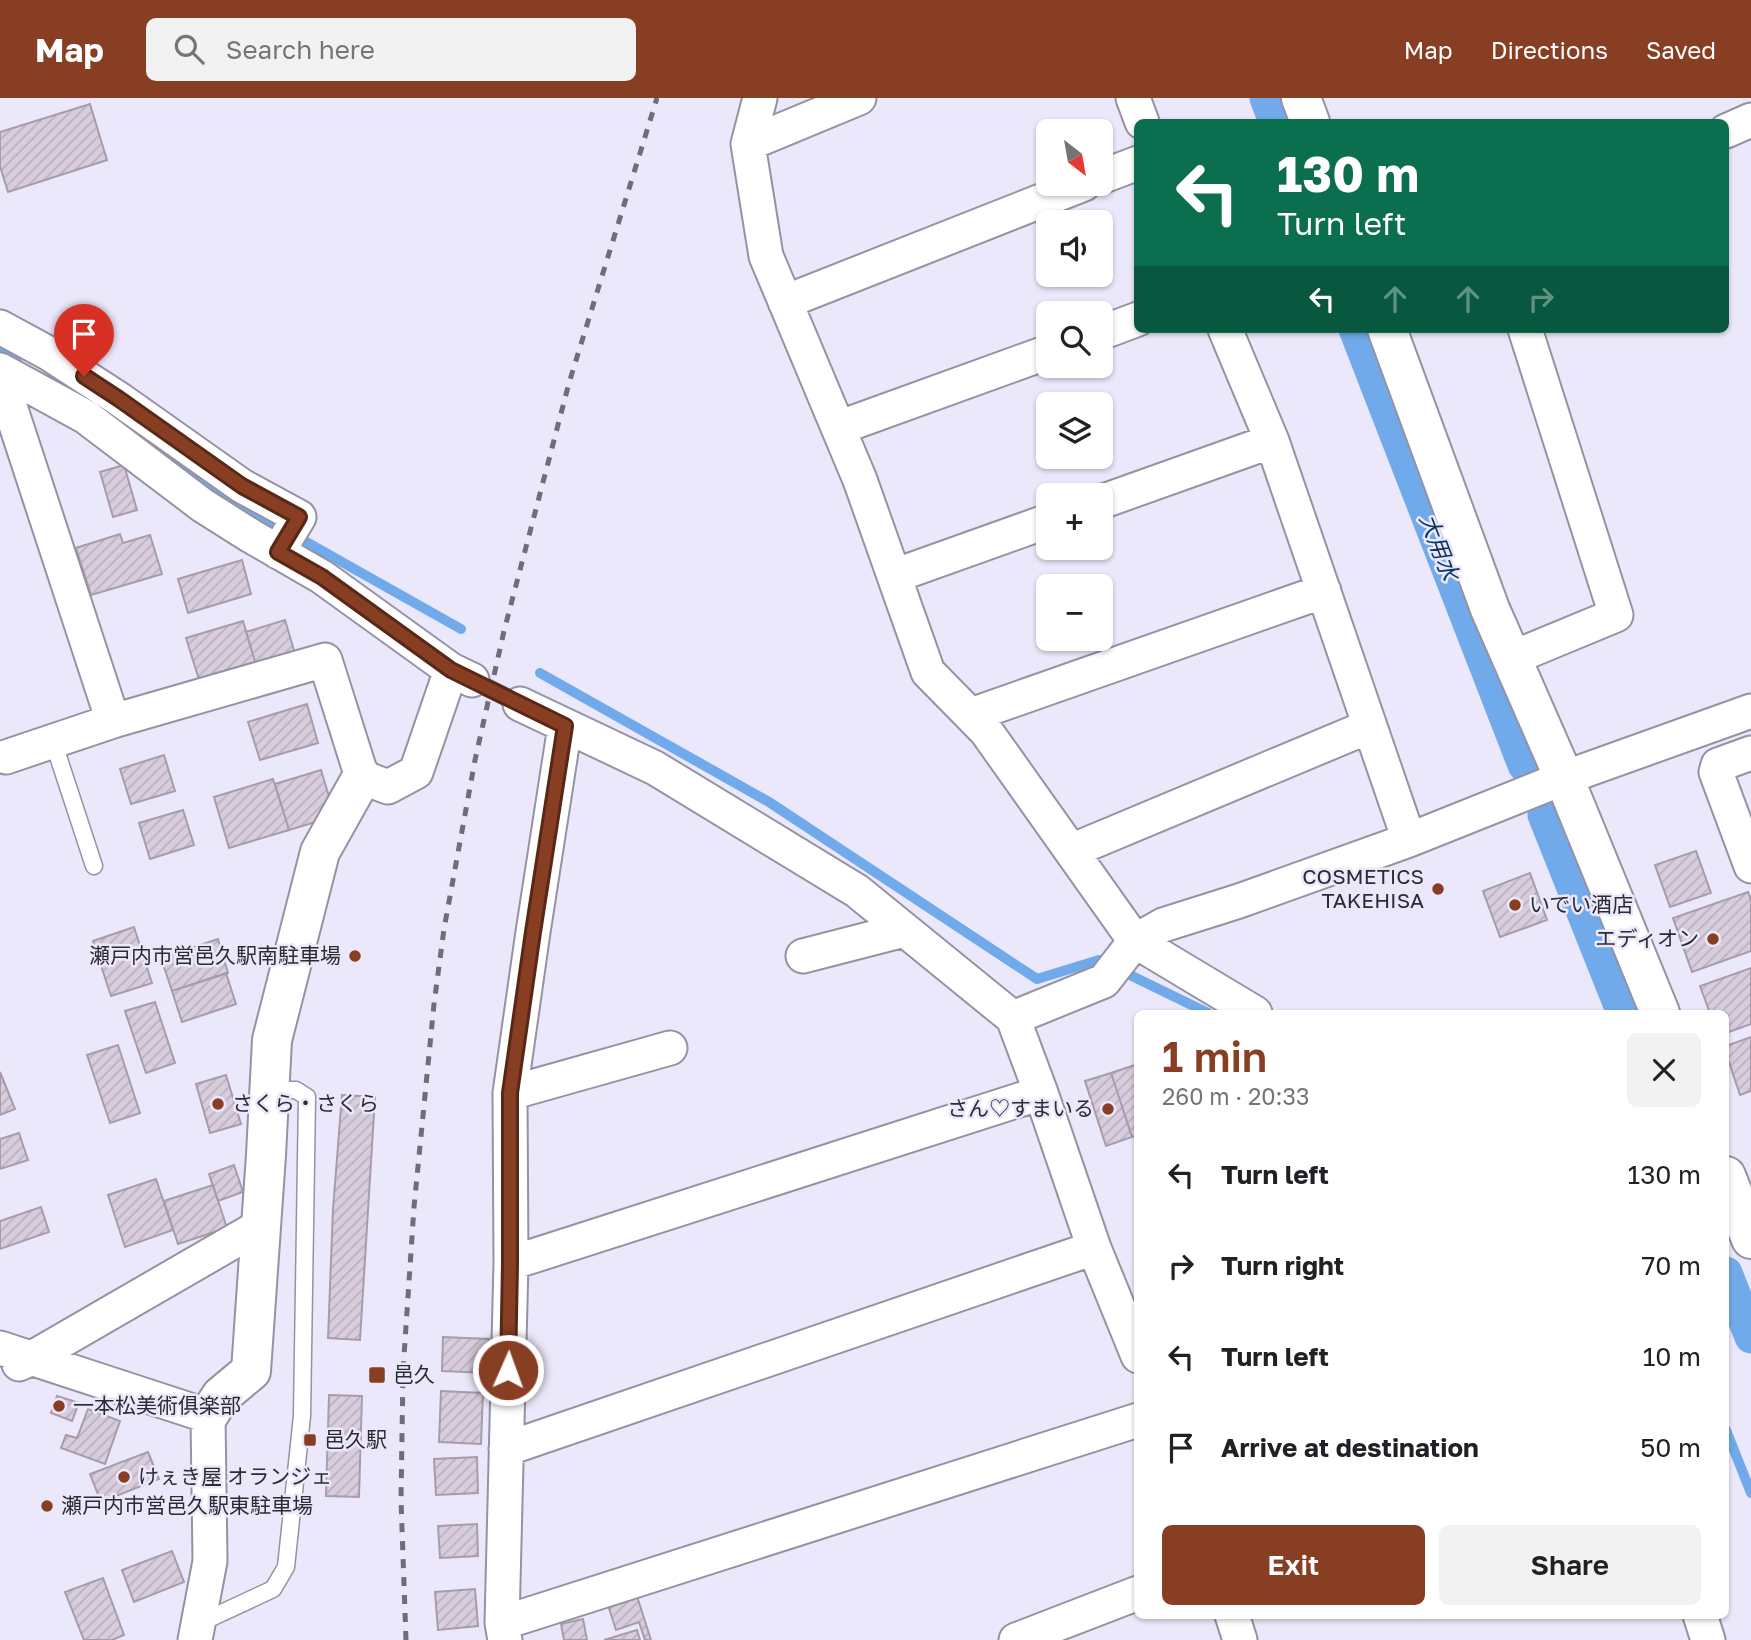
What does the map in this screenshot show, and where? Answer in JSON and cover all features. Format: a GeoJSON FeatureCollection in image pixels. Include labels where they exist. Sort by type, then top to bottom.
{"type":"FeatureCollection","features":[{"type":"Feature","properties":{"kind":"street"},"geometry":{"type":"LineString","coordinates":[[760,98],[748,144],[766,256],[860,480],[928,672],[986,731],[1135,941],[1250,1010]]}},
{"type":"Feature","properties":{"kind":"street"},"geometry":{"type":"LineString","coordinates":[[748,144],[859,98]]}},
{"type":"Feature","properties":{"kind":"street"},"geometry":{"type":"LineString","coordinates":[[1133,98],[1141,119]]}},
{"type":"Feature","properties":{"kind":"street"},"geometry":{"type":"LineString","coordinates":[[1301,98],[1309,119]]}},
{"type":"Feature","properties":{"kind":"street"},"geometry":{"type":"LineString","coordinates":[[1729,130],[1751,120]]}},
{"type":"Feature","properties":{"kind":"street"},"geometry":{"type":"LineString","coordinates":[[1113,172],[1134,165]]}},
{"type":"Feature","properties":{"kind":"street"},"geometry":{"type":"LineString","coordinates":[[785,302],[1054,196]]}},
{"type":"Feature","properties":{"kind":"street"},"geometry":{"type":"LineString","coordinates":[[1113,328],[1134,321]]}},
{"type":"Feature","properties":{"kind":"street"},"geometry":{"type":"LineString","coordinates":[[0,327],[48,353],[119,399],[242,486],[299,517],[285,540]]}},
{"type":"Feature","properties":{"kind":"street"},"geometry":{"type":"LineString","coordinates":[[1228,333],[1272,441],[1409,840]]}},
{"type":"Feature","properties":{"kind":"street"},"geometry":{"type":"LineString","coordinates":[[1388,333],[1490,610],[1564,778],[1659,1010]]}},
{"type":"Feature","properties":{"kind":"street"},"geometry":{"type":"LineString","coordinates":[[1511,658],[1616,615],[1526,333]]}},
{"type":"Feature","properties":{"kind":"street"},"geometry":{"type":"LineString","coordinates":[[838,428],[1036,356]]}},
{"type":"Feature","properties":{"kind":"street"},"geometry":{"type":"LineString","coordinates":[[0,369],[86,417],[202,505],[251,536],[285,540],[322,577],[461,675],[416,772],[388,787],[362,777]]}},
{"type":"Feature","properties":{"kind":"street"},"geometry":{"type":"LineString","coordinates":[[0,376],[113,721]]}},
{"type":"Feature","properties":{"kind":"street"},"geometry":{"type":"LineString","coordinates":[[1113,498],[1272,441]]}},
{"type":"Feature","properties":{"kind":"street"},"geometry":{"type":"LineString","coordinates":[[894,576],[1036,525]]}},
{"type":"Feature","properties":{"kind":"street"},"geometry":{"type":"LineString","coordinates":[[971,715],[1324,590]]}},
{"type":"Feature","properties":{"kind":"street"},"geometry":{"type":"LineString","coordinates":[[6,757],[113,721],[326,660],[362,777],[320,852],[272,1040],[251,1371],[221,1396],[208,1416],[210,1561],[196,1632]]}},
{"type":"Feature","properties":{"kind":"street"},"geometry":{"type":"LineString","coordinates":[[520,704],[655,768],[857,891],[1013,1018],[1094,1248],[1134,1346]]}},
{"type":"Feature","properties":{"kind":"street"},"geometry":{"type":"LineString","coordinates":[[1013,1018],[1104,981],[1135,941],[1163,925],[1239,901],[1409,840],[1564,778],[1751,711]]}},
{"type":"Feature","properties":{"kind":"street"},"geometry":{"type":"LineString","coordinates":[[565,726],[510,1093],[510,1264],[503,1631],[1134,1421]]}},
{"type":"Feature","properties":{"kind":"street"},"geometry":{"type":"LineString","coordinates":[[1071,851],[1370,726]]}},
{"type":"Feature","properties":{"kind":"street"},"geometry":{"type":"LineString","coordinates":[[1751,753],[1718,765],[1716,772],[1751,866]]}},
{"type":"Feature","properties":{"kind":"street"},"geometry":{"type":"LineString","coordinates":[[803,956],[904,930]]}},
{"type":"Feature","properties":{"kind":"street"},"geometry":{"type":"LineString","coordinates":[[510,1093],[670,1048]]}},
{"type":"Feature","properties":{"kind":"street"},"geometry":{"type":"LineString","coordinates":[[510,1264],[1041,1093]]}},
{"type":"Feature","properties":{"kind":"street"},"geometry":{"type":"LineString","coordinates":[[1729,1184],[1751,1239]]}},
{"type":"Feature","properties":{"kind":"street"},"geometry":{"type":"LineString","coordinates":[[0,1371],[32,1358],[262,1225]]}},
{"type":"Feature","properties":{"kind":"street"},"geometry":{"type":"LineString","coordinates":[[506,1450],[1094,1248]]}},
{"type":"Feature","properties":{"kind":"street"},"geometry":{"type":"LineString","coordinates":[[0,1348],[208,1416]]}},
{"type":"Feature","properties":{"kind":"street"},"geometry":{"type":"LineString","coordinates":[[1016,1640],[1076,1629],[1134,1595]]}},
{"type":"Feature","properties":{"kind":"street"},"geometry":{"type":"LineString","coordinates":[[1233,1619],[1240,1640]]}},
{"type":"Feature","properties":{"kind":"street"},"geometry":{"type":"LineString","coordinates":[[1701,1619],[1708,1640]]}},
{"type":"Feature","properties":{"kind":"lane"},"geometry":{"type":"LineString","coordinates":[[461,675],[520,704]]}},
{"type":"Feature","properties":{"kind":"lane"},"geometry":{"type":"LineString","coordinates":[[53,741],[94,866]]}},
{"type":"Feature","properties":{"kind":"lane"},"geometry":{"type":"LineString","coordinates":[[196,1632],[273,1589],[286,1567],[302,1416],[307,1097],[296,1090],[269,1090]]}},
{"type":"Feature","properties":{"kind":"building"},"geometry":{"type":"Polygon","coordinates":[[[90,104],[107,160],[8,192],[0,166],[0,132],[90,104]]]}},
{"type":"Feature","properties":{"kind":"building"},"geometry":{"type":"Polygon","coordinates":[[[124,465],[137,510],[113,517],[100,472],[124,465]]]}},
{"type":"Feature","properties":{"kind":"building"},"geometry":{"type":"Polygon","coordinates":[[[120,534],[123,543],[150,535],[162,574],[91,595],[76,548],[120,534]]]}},
{"type":"Feature","properties":{"kind":"building"},"geometry":{"type":"Polygon","coordinates":[[[242,560],[251,594],[188,613],[178,579],[242,560]]]}},
{"type":"Feature","properties":{"kind":"building"},"geometry":{"type":"Polygon","coordinates":[[[285,620],[296,657],[257,668],[246,632],[285,620]]]}},
{"type":"Feature","properties":{"kind":"building"},"geometry":{"type":"Polygon","coordinates":[[[243,621],[257,668],[201,686],[186,638],[243,621]]]}},
{"type":"Feature","properties":{"kind":"building"},"geometry":{"type":"Polygon","coordinates":[[[307,704],[318,743],[260,760],[248,722],[307,704]]]}},
{"type":"Feature","properties":{"kind":"building"},"geometry":{"type":"Polygon","coordinates":[[[164,755],[175,791],[131,804],[120,769],[164,755]]]}},
{"type":"Feature","properties":{"kind":"building"},"geometry":{"type":"Polygon","coordinates":[[[321,770],[335,816],[289,830],[275,784],[321,770]]]}},
{"type":"Feature","properties":{"kind":"building"},"geometry":{"type":"Polygon","coordinates":[[[273,779],[289,830],[229,848],[214,797],[273,779]]]}},
{"type":"Feature","properties":{"kind":"building"},"geometry":{"type":"Polygon","coordinates":[[[183,810],[194,845],[150,859],[139,823],[183,810]]]}},
{"type":"Feature","properties":{"kind":"building"},"geometry":{"type":"Polygon","coordinates":[[[1696,851],[1711,893],[1670,907],[1655,865],[1696,851]]]}},
{"type":"Feature","properties":{"kind":"building","name":"いでい酒店"},"geometry":{"type":"Polygon","coordinates":[[[1530,873],[1547,920],[1500,937],[1483,891],[1530,873]]]}},
{"type":"Feature","properties":{"kind":"building"},"geometry":{"type":"Polygon","coordinates":[[[1748,892],[1751,900],[1751,951],[1692,972],[1673,918],[1748,892]]]}},
{"type":"Feature","properties":{"kind":"building"},"geometry":{"type":"Polygon","coordinates":[[[134,927],[152,983],[111,996],[93,941],[134,927]]]}},
{"type":"Feature","properties":{"kind":"building"},"geometry":{"type":"Polygon","coordinates":[[[218,939],[228,973],[172,991],[161,958],[218,939]]]}},
{"type":"Feature","properties":{"kind":"building"},"geometry":{"type":"Polygon","coordinates":[[[1751,968],[1751,1024],[1729,1032],[1729,1010],[1709,1010],[1700,986],[1751,968]]]}},
{"type":"Feature","properties":{"kind":"building"},"geometry":{"type":"Polygon","coordinates":[[[226,973],[236,1004],[182,1022],[172,991],[226,973]]]}},
{"type":"Feature","properties":{"kind":"building"},"geometry":{"type":"Polygon","coordinates":[[[155,1002],[175,1063],[146,1073],[125,1011],[155,1002]]]}},
{"type":"Feature","properties":{"kind":"building"},"geometry":{"type":"Polygon","coordinates":[[[1751,1037],[1751,1091],[1740,1095],[1729,1062],[1729,1045],[1751,1037]]]}},
{"type":"Feature","properties":{"kind":"building"},"geometry":{"type":"Polygon","coordinates":[[[118,1045],[140,1113],[110,1123],[87,1055],[118,1045]]]}},
{"type":"Feature","properties":{"kind":"building"},"geometry":{"type":"Polygon","coordinates":[[[1134,1065],[1134,1136],[1132,1137],[1111,1073],[1134,1065]]]}},
{"type":"Feature","properties":{"kind":"building"},"geometry":{"type":"Polygon","coordinates":[[[0,1072],[15,1109],[0,1115],[0,1072]]]}},
{"type":"Feature","properties":{"kind":"building","name":"さん♡すまいる"},"geometry":{"type":"Polygon","coordinates":[[[1111,1073],[1132,1137],[1106,1146],[1085,1081],[1111,1073]]]}},
{"type":"Feature","properties":{"kind":"building","name":"さくら・さくら"},"geometry":{"type":"Polygon","coordinates":[[[226,1075],[241,1124],[210,1133],[196,1084],[226,1075]]]}},
{"type":"Feature","properties":{"kind":"building"},"geometry":{"type":"Polygon","coordinates":[[[342,1095],[375,1097],[360,1340],[328,1338],[333,1209],[342,1095]]]}},
{"type":"Feature","properties":{"kind":"building"},"geometry":{"type":"Polygon","coordinates":[[[19,1133],[28,1160],[0,1169],[0,1139],[19,1133]]]}},
{"type":"Feature","properties":{"kind":"building"},"geometry":{"type":"Polygon","coordinates":[[[234,1165],[243,1192],[218,1201],[209,1174],[234,1165]]]}},
{"type":"Feature","properties":{"kind":"building"},"geometry":{"type":"Polygon","coordinates":[[[156,1179],[173,1230],[125,1247],[108,1195],[156,1179]]]}},
{"type":"Feature","properties":{"kind":"building"},"geometry":{"type":"Polygon","coordinates":[[[213,1185],[227,1228],[178,1244],[164,1201],[213,1185]]]}},
{"type":"Feature","properties":{"kind":"building"},"geometry":{"type":"Polygon","coordinates":[[[41,1207],[49,1232],[0,1249],[0,1221],[41,1207]]]}},
{"type":"Feature","properties":{"kind":"building"},"geometry":{"type":"Polygon","coordinates":[[[443,1337],[489,1339],[488,1373],[442,1371],[443,1337]]]}},
{"type":"Feature","properties":{"kind":"building"},"geometry":{"type":"Polygon","coordinates":[[[441,1391],[483,1393],[481,1444],[439,1442],[441,1391]]]}},
{"type":"Feature","properties":{"kind":"building"},"geometry":{"type":"Polygon","coordinates":[[[329,1395],[362,1396],[359,1497],[326,1496],[329,1395]]]}},
{"type":"Feature","properties":{"kind":"building"},"geometry":{"type":"Polygon","coordinates":[[[57,1396],[79,1403],[72,1421],[51,1413],[57,1396]]]}},
{"type":"Feature","properties":{"kind":"building"},"geometry":{"type":"Polygon","coordinates":[[[88,1409],[120,1421],[105,1464],[61,1448],[66,1435],[77,1438],[88,1409]]]}},
{"type":"Feature","properties":{"kind":"building","name":"けぇき屋 オランジェ"},"geometry":{"type":"Polygon","coordinates":[[[148,1452],[159,1479],[101,1502],[90,1474],[148,1452]]]}},
{"type":"Feature","properties":{"kind":"building"},"geometry":{"type":"Polygon","coordinates":[[[477,1457],[478,1493],[436,1495],[434,1459],[477,1457]]]}},
{"type":"Feature","properties":{"kind":"building"},"geometry":{"type":"Polygon","coordinates":[[[477,1524],[478,1556],[440,1558],[438,1526],[477,1524]]]}},
{"type":"Feature","properties":{"kind":"building"},"geometry":{"type":"Polygon","coordinates":[[[172,1551],[184,1582],[134,1602],[122,1570],[172,1551]]]}},
{"type":"Feature","properties":{"kind":"building"},"geometry":{"type":"Polygon","coordinates":[[[103,1578],[124,1635],[112,1640],[84,1640],[65,1592],[103,1578]]]}},
{"type":"Feature","properties":{"kind":"building"},"geometry":{"type":"Polygon","coordinates":[[[475,1589],[478,1626],[438,1630],[435,1592],[475,1589]]]}},
{"type":"Feature","properties":{"kind":"building"},"geometry":{"type":"Polygon","coordinates":[[[635,1590],[651,1640],[645,1640],[639,1622],[616,1630],[606,1599],[635,1590]]]}},
{"type":"Feature","properties":{"kind":"building"},"geometry":{"type":"Polygon","coordinates":[[[583,1619],[587,1640],[564,1640],[561,1624],[583,1619]]]}},
{"type":"Feature","properties":{"kind":"building"},"geometry":{"type":"Polygon","coordinates":[[[637,1630],[640,1640],[604,1640],[637,1630]]]}},
{"type":"Feature","properties":{"kind":"waterway","name":"大用水"},"geometry":{"type":"LineString","coordinates":[[1266,98],[1274,119]]}},
{"type":"Feature","properties":{"kind":"waterway","name":"大用水"},"geometry":{"type":"LineString","coordinates":[[1357,333],[1524,765]]}},
{"type":"Feature","properties":{"kind":"waterway"},"geometry":{"type":"LineString","coordinates":[[0,350],[17,362]]}},
{"type":"Feature","properties":{"kind":"waterway"},"geometry":{"type":"LineString","coordinates":[[171,461],[214,490],[461,629]]}},
{"type":"Feature","properties":{"kind":"waterway"},"geometry":{"type":"LineString","coordinates":[[540,673],[769,802],[1037,979],[1099,960],[1202,1010]]}},
{"type":"Feature","properties":{"kind":"waterway","name":"大用水"},"geometry":{"type":"LineString","coordinates":[[1544,815],[1622,1010]]}},
{"type":"Feature","properties":{"kind":"waterway","name":"大用水"},"geometry":{"type":"LineString","coordinates":[[1729,1281],[1751,1337]]}},
{"type":"Feature","properties":{"kind":"waterway"},"geometry":{"type":"LineString","coordinates":[[1729,1438],[1751,1493]]}},
{"type":"Feature","properties":{"kind":"railway"},"geometry":{"type":"LineString","coordinates":[[406,1640],[401,1500],[403,1371],[414,1207],[444,929],[475,760],[504,631],[569,383],[657,98]]}},
{"type":"Feature","properties":{"kind":"place","name":"COSMETICS TAKEHISA"},"geometry":{"type":"Point","coordinates":[1438,889]}},
{"type":"Feature","properties":{"kind":"place","name":"いでい酒店"},"geometry":{"type":"Point","coordinates":[1515,905]}},
{"type":"Feature","properties":{"kind":"place","name":"エディオン"},"geometry":{"type":"Point","coordinates":[1713,939]}},
{"type":"Feature","properties":{"kind":"place","name":"瀬戸内市営邑久駅南駐車場"},"geometry":{"type":"Point","coordinates":[355,956]}},
{"type":"Feature","properties":{"kind":"place","name":"さくら・さくら"},"geometry":{"type":"Point","coordinates":[218,1104]}},
{"type":"Feature","properties":{"kind":"place","name":"さん♡すまいる"},"geometry":{"type":"Point","coordinates":[1108,1109]}},
{"type":"Feature","properties":{"kind":"place","name":"邑久"},"geometry":{"type":"Point","coordinates":[377,1375]}},
{"type":"Feature","properties":{"kind":"place","name":"一本松美術俱楽部"},"geometry":{"type":"Point","coordinates":[59,1406]}},
{"type":"Feature","properties":{"kind":"place","name":"邑久駅"},"geometry":{"type":"Point","coordinates":[310,1440]}},
{"type":"Feature","properties":{"kind":"place","name":"けぇき屋 オランジェ"},"geometry":{"type":"Point","coordinates":[124,1477]}},
{"type":"Feature","properties":{"kind":"place","name":"瀬戸内市営邑久駅東駐車場"},"geometry":{"type":"Point","coordinates":[47,1506]}},
{"type":"Feature","properties":{"kind":"route"},"geometry":{"type":"LineString","coordinates":[[84,376],[242,486],[299,517],[278,552],[322,577],[451,670],[565,726],[510,1093],[508,1370]]}}]}
